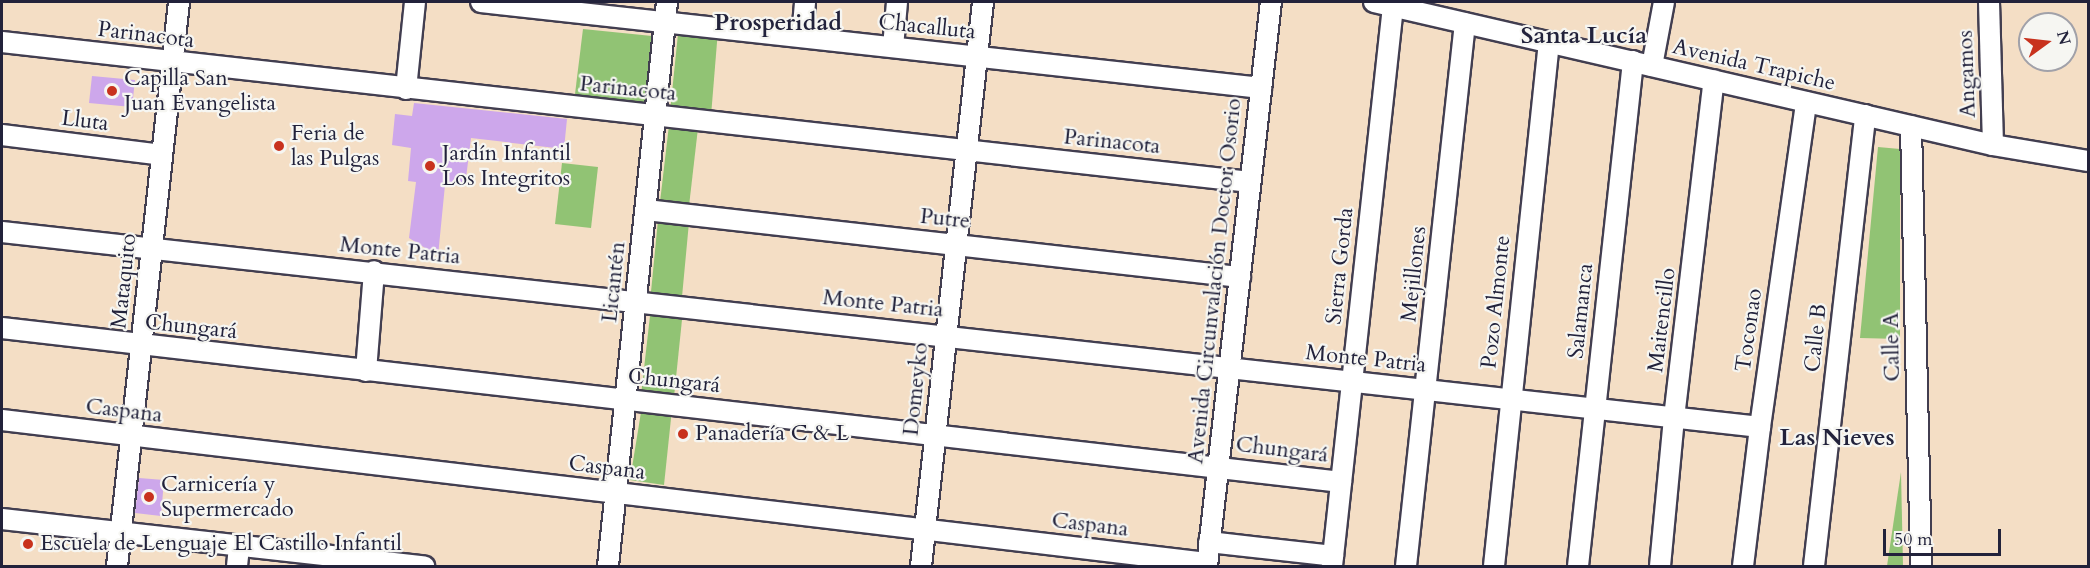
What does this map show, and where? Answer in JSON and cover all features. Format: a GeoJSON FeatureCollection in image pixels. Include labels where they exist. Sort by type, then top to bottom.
{"type":"FeatureCollection","features":[{"type":"Feature","properties":{"kind":"street","name":"Mataquito"},"geometry":{"type":"LineString","coordinates":[[117,567],[179,2]]}},
{"type":"Feature","properties":{"kind":"street"},"geometry":{"type":"LineString","coordinates":[[406,88],[415,2]]}},
{"type":"Feature","properties":{"kind":"street","name":"Chacalluta"},"geometry":{"type":"LineString","coordinates":[[481,2],[1261,88]]}},
{"type":"Feature","properties":{"kind":"street","name":"Licantén"},"geometry":{"type":"LineString","coordinates":[[608,567],[667,2]]}},
{"type":"Feature","properties":{"kind":"street"},"geometry":{"type":"LineString","coordinates":[[802,37],[805,2]]}},
{"type":"Feature","properties":{"kind":"street"},"geometry":{"type":"LineString","coordinates":[[893,47],[897,2]]}},
{"type":"Feature","properties":{"kind":"street","name":"Domeyko"},"geometry":{"type":"LineString","coordinates":[[921,567],[983,2]]}},
{"type":"Feature","properties":{"kind":"street","name":"Avenida Circunvalación Doctor Osorio"},"geometry":{"type":"LineString","coordinates":[[1207,565],[1271,2]]}},
{"type":"Feature","properties":{"kind":"street","name":"Salamanca"},"geometry":{"type":"LineString","coordinates":[[1578,567],[1595,409],[1642,64],[1664,2]]}},
{"type":"Feature","properties":{"kind":"street","name":"Angamos"},"geometry":{"type":"LineString","coordinates":[[1989,2],[1993,145]]}},
{"type":"Feature","properties":{"kind":"street","name":"Avenida Trapiche"},"geometry":{"type":"LineString","coordinates":[[1383,4],[1993,145],[2088,161]]}},
{"type":"Feature","properties":{"kind":"street","name":"Sierra Gorda"},"geometry":{"type":"LineString","coordinates":[[1332,561],[1352,381],[1383,4]]}},
{"type":"Feature","properties":{"kind":"street","name":"Mejillones"},"geometry":{"type":"LineString","coordinates":[[1406,567],[1465,22]]}},
{"type":"Feature","properties":{"kind":"street","name":"Parinacota"},"geometry":{"type":"LineString","coordinates":[[2,42],[172,63],[1250,182]]}},
{"type":"Feature","properties":{"kind":"street","name":"Pozo Almonte"},"geometry":{"type":"LineString","coordinates":[[1494,567],[1549,42]]}},
{"type":"Feature","properties":{"kind":"street","name":"Maitencillo"},"geometry":{"type":"LineString","coordinates":[[1660,567],[1674,418],[1714,80]]}},
{"type":"Feature","properties":{"kind":"street","name":"Toconao"},"geometry":{"type":"LineString","coordinates":[[1743,567],[1760,428],[1806,102]]}},
{"type":"Feature","properties":{"kind":"street","name":"Calle B"},"geometry":{"type":"LineString","coordinates":[[1814,567],[1865,115]]}},
{"type":"Feature","properties":{"kind":"street","name":"Calle A"},"geometry":{"type":"LineString","coordinates":[[1911,126],[1921,567]]}},
{"type":"Feature","properties":{"kind":"street","name":"Lluta"},"geometry":{"type":"LineString","coordinates":[[2,135],[162,155]]}},
{"type":"Feature","properties":{"kind":"street","name":"Putre"},"geometry":{"type":"LineString","coordinates":[[646,210],[1240,277]]}},
{"type":"Feature","properties":{"kind":"street","name":"Monte Patria"},"geometry":{"type":"LineString","coordinates":[[2,232],[152,250],[374,271],[1760,428]]}},
{"type":"Feature","properties":{"kind":"street"},"geometry":{"type":"LineString","coordinates":[[366,371],[374,271]]}},
{"type":"Feature","properties":{"kind":"street","name":"Chungará"},"geometry":{"type":"LineString","coordinates":[[2,328],[141,346],[1218,466],[1341,482]]}},
{"type":"Feature","properties":{"kind":"street","name":"Caspana"},"geometry":{"type":"LineString","coordinates":[[2,420],[925,529],[1207,565]]}},
{"type":"Feature","properties":{"kind":"street"},"geometry":{"type":"LineString","coordinates":[[2,519],[423,567]]}},
{"type":"Feature","properties":{"kind":"street"},"geometry":{"type":"LineString","coordinates":[[1209,542],[1332,561]]}},
{"type":"Feature","properties":{"kind":"street"},"geometry":{"type":"LineString","coordinates":[[237,567],[238,546]]}},
{"type":"Feature","properties":{"kind":"green space"},"geometry":{"type":"Polygon","coordinates":[[[679,24],[718,30],[711,116],[670,112],[679,24]]]}},
{"type":"Feature","properties":{"kind":"green space"},"geometry":{"type":"Polygon","coordinates":[[[583,29],[652,36],[645,110],[574,102],[583,29]]]}},
{"type":"Feature","properties":{"kind":"green space"},"geometry":{"type":"Polygon","coordinates":[[[669,125],[698,128],[689,206],[660,202],[669,125]]]}},
{"type":"Feature","properties":{"kind":"green space"},"geometry":{"type":"Polygon","coordinates":[[[1878,147],[1900,149],[1900,339],[1860,338],[1878,147]]]}},
{"type":"Feature","properties":{"kind":"green space"},"geometry":{"type":"Polygon","coordinates":[[[562,163],[598,167],[591,228],[555,224],[562,163]]]}},
{"type":"Feature","properties":{"kind":"green space"},"geometry":{"type":"Polygon","coordinates":[[[658,220],[689,222],[682,297],[651,292],[658,220]]]}},
{"type":"Feature","properties":{"kind":"green space"},"geometry":{"type":"Polygon","coordinates":[[[651,307],[683,310],[674,397],[641,395],[651,307]]]}},
{"type":"Feature","properties":{"kind":"green space"},"geometry":{"type":"Polygon","coordinates":[[[642,406],[672,409],[664,485],[630,480],[642,406]]]}},
{"type":"Feature","properties":{"kind":"green space"},"geometry":{"type":"Polygon","coordinates":[[[1901,472],[1903,566],[1887,566],[1901,472]]]}},
{"type":"Feature","properties":{"kind":"building","name":"Capilla San Juan Evangelista"},"geometry":{"type":"Polygon","coordinates":[[[92,76],[135,80],[132,107],[89,103],[92,76]]]}},
{"type":"Feature","properties":{"kind":"building"},"geometry":{"type":"Polygon","coordinates":[[[414,103],[567,119],[564,149],[471,138],[465,186],[445,185],[438,256],[409,238],[416,182],[408,181],[411,148],[392,145],[395,114],[412,116],[414,103]]]}},
{"type":"Feature","properties":{"kind":"building","name":"Carnicería y Supermercado"},"geometry":{"type":"Polygon","coordinates":[[[139,478],[164,480],[161,516],[135,513],[139,478]]]}},
{"type":"Feature","properties":{"kind":"place","name":"Capilla San Juan Evangelista"},"geometry":{"type":"Point","coordinates":[112,91]}},
{"type":"Feature","properties":{"kind":"place","name":"Feria de las Pulgas"},"geometry":{"type":"Point","coordinates":[279,146]}},
{"type":"Feature","properties":{"kind":"place","name":"Jardín Infantil Los Integritos"},"geometry":{"type":"Point","coordinates":[430,166]}},
{"type":"Feature","properties":{"kind":"place","name":"Panadería C & L"},"geometry":{"type":"Point","coordinates":[683,434]}},
{"type":"Feature","properties":{"kind":"place","name":"Carnicería y Supermercado"},"geometry":{"type":"Point","coordinates":[149,497]}},
{"type":"Feature","properties":{"kind":"place","name":"Escuela de Lenguaje El Castillo Infantil"},"geometry":{"type":"Point","coordinates":[28,544]}},
{"type":"Feature","properties":{"kind":"district","name":"Prosperidad"},"geometry":{"type":"Point","coordinates":[778,23]}},
{"type":"Feature","properties":{"kind":"district","name":"Santa Lucía"},"geometry":{"type":"Point","coordinates":[1584,36]}},
{"type":"Feature","properties":{"kind":"district","name":"Las Nieves"},"geometry":{"type":"Point","coordinates":[1837,438]}}]}
